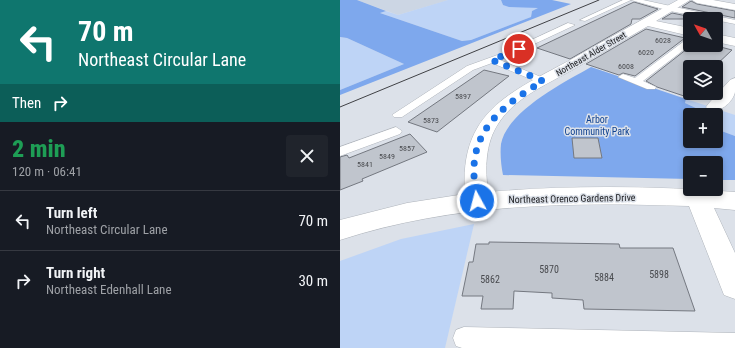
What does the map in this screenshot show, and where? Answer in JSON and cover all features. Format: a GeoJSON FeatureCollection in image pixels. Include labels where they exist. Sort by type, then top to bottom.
{"type":"FeatureCollection","features":[{"type":"Feature","properties":{"kind":"street","name":"Northeast Alder Street"},"geometry":{"type":"LineString","coordinates":[[477,201],[474,173],[476,156],[481,138],[489,124],[507,104],[543,81],[685,0]]}},
{"type":"Feature","properties":{"kind":"street"},"geometry":{"type":"LineString","coordinates":[[697,0],[735,7]]}},
{"type":"Feature","properties":{"kind":"street"},"geometry":{"type":"LineString","coordinates":[[647,22],[683,30]]}},
{"type":"Feature","properties":{"kind":"street"},"geometry":{"type":"LineString","coordinates":[[723,39],[735,42]]}},
{"type":"Feature","properties":{"kind":"street"},"geometry":{"type":"LineString","coordinates":[[715,107],[735,83]]}},
{"type":"Feature","properties":{"kind":"street","name":"Northeast Orenco Gardens Drive"},"geometry":{"type":"LineString","coordinates":[[340,230],[360,223],[440,206],[477,201],[568,196],[697,197],[735,201]]}},
{"type":"Feature","properties":{"kind":"street"},"geometry":{"type":"LineString","coordinates":[[697,197],[735,285]]}},
{"type":"Feature","properties":{"kind":"lane"},"geometry":{"type":"LineString","coordinates":[[583,20],[628,0]]}},
{"type":"Feature","properties":{"kind":"lane"},"geometry":{"type":"LineString","coordinates":[[634,0],[735,22]]}},
{"type":"Feature","properties":{"kind":"lane"},"geometry":{"type":"LineString","coordinates":[[398,115],[470,68],[492,60],[571,25]]}},
{"type":"Feature","properties":{"kind":"lane"},"geometry":{"type":"LineString","coordinates":[[636,82],[683,46]]}},
{"type":"Feature","properties":{"kind":"lane"},"geometry":{"type":"LineString","coordinates":[[492,60],[543,81]]}},
{"type":"Feature","properties":{"kind":"lane"},"geometry":{"type":"LineString","coordinates":[[623,77],[651,87]]}},
{"type":"Feature","properties":{"kind":"lane"},"geometry":{"type":"LineString","coordinates":[[340,152],[396,131]]}},
{"type":"Feature","properties":{"kind":"lane"},"geometry":{"type":"LineString","coordinates":[[464,338],[735,344]]}},
{"type":"Feature","properties":{"kind":"shaded area"},"geometry":{"type":"Polygon","coordinates":[[[357,0],[449,0],[398,15],[357,0]]]}},
{"type":"Feature","properties":{"kind":"shaded area"},"geometry":{"type":"Polygon","coordinates":[[[448,0],[501,0],[503,5],[539,8],[532,11],[531,17],[471,40],[462,41],[380,13],[386,11],[398,15],[448,0]]]}},
{"type":"Feature","properties":{"kind":"shaded area"},"geometry":{"type":"Polygon","coordinates":[[[340,37],[347,38],[404,64],[340,90],[340,37]]]}},
{"type":"Feature","properties":{"kind":"shaded area"},"geometry":{"type":"Polygon","coordinates":[[[686,100],[689,100],[714,108],[696,108],[685,103],[686,100]]]}},
{"type":"Feature","properties":{"kind":"shaded area"},"geometry":{"type":"Polygon","coordinates":[[[723,111],[735,115],[735,136],[723,132],[723,111]]]}},
{"type":"Feature","properties":{"kind":"shaded area"},"geometry":{"type":"Polygon","coordinates":[[[474,224],[445,348],[340,348],[340,261],[401,239],[474,224]]]}},
{"type":"Feature","properties":{"kind":"green space"},"geometry":{"type":"Polygon","coordinates":[[[340,0],[357,0],[386,11],[380,13],[462,41],[471,40],[531,17],[532,11],[538,8],[509,7],[503,5],[501,0],[552,0],[571,4],[340,95],[340,90],[404,64],[347,38],[340,37],[340,0]]]}},
{"type":"Feature","properties":{"kind":"green space","name":"Arbor Community Park"},"geometry":{"type":"Polygon","coordinates":[[[591,67],[683,98],[683,100],[686,100],[685,103],[696,108],[683,108],[683,148],[723,148],[723,132],[735,136],[735,180],[723,180],[723,156],[683,156],[683,179],[503,175],[501,144],[506,132],[514,120],[525,109],[553,89],[591,67]]]}},
{"type":"Feature","properties":{"kind":"building"},"geometry":{"type":"Polygon","coordinates":[[[691,1],[697,4],[735,11],[735,18],[723,16],[723,12],[706,12],[682,7],[691,1]]]}},
{"type":"Feature","properties":{"kind":"building"},"geometry":{"type":"Polygon","coordinates":[[[634,2],[658,9],[640,19],[632,19],[631,24],[570,59],[537,48],[634,2]]]}},
{"type":"Feature","properties":{"kind":"building"},"geometry":{"type":"Polygon","coordinates":[[[672,13],[683,15],[683,19],[662,19],[672,13]]]}},
{"type":"Feature","properties":{"kind":"building"},"geometry":{"type":"Polygon","coordinates":[[[646,29],[683,38],[683,40],[635,76],[623,73],[619,75],[586,64],[646,29]]]}},
{"type":"Feature","properties":{"kind":"building"},"geometry":{"type":"Polygon","coordinates":[[[723,48],[732,50],[721,60],[683,60],[683,96],[657,87],[646,81],[683,52],[723,52],[723,48]]]}},
{"type":"Feature","properties":{"kind":"building"},"geometry":{"type":"Polygon","coordinates":[[[484,70],[509,76],[437,132],[408,122],[484,70]]]}},
{"type":"Feature","properties":{"kind":"building"},"geometry":{"type":"Polygon","coordinates":[[[410,134],[427,152],[362,179],[363,181],[340,190],[340,157],[347,155],[349,158],[410,134]]]}},
{"type":"Feature","properties":{"kind":"building"},"geometry":{"type":"Polygon","coordinates":[[[572,138],[598,138],[602,158],[574,158],[572,138]]]}},
{"type":"Feature","properties":{"kind":"building"},"geometry":{"type":"Polygon","coordinates":[[[489,242],[619,244],[620,248],[673,248],[695,311],[584,309],[583,300],[552,298],[552,293],[514,291],[513,309],[481,309],[483,296],[462,296],[469,262],[473,262],[476,244],[489,244],[489,242]]]}},
{"type":"Feature","properties":{"kind":"tram line"},"geometry":{"type":"LineString","coordinates":[[340,107],[599,0]]}},
{"type":"Feature","properties":{"kind":"route"},"geometry":{"type":"LineString","coordinates":[[477,201],[474,173],[476,156],[481,138],[489,124],[507,104],[543,81],[492,60],[519,49]]}}]}
